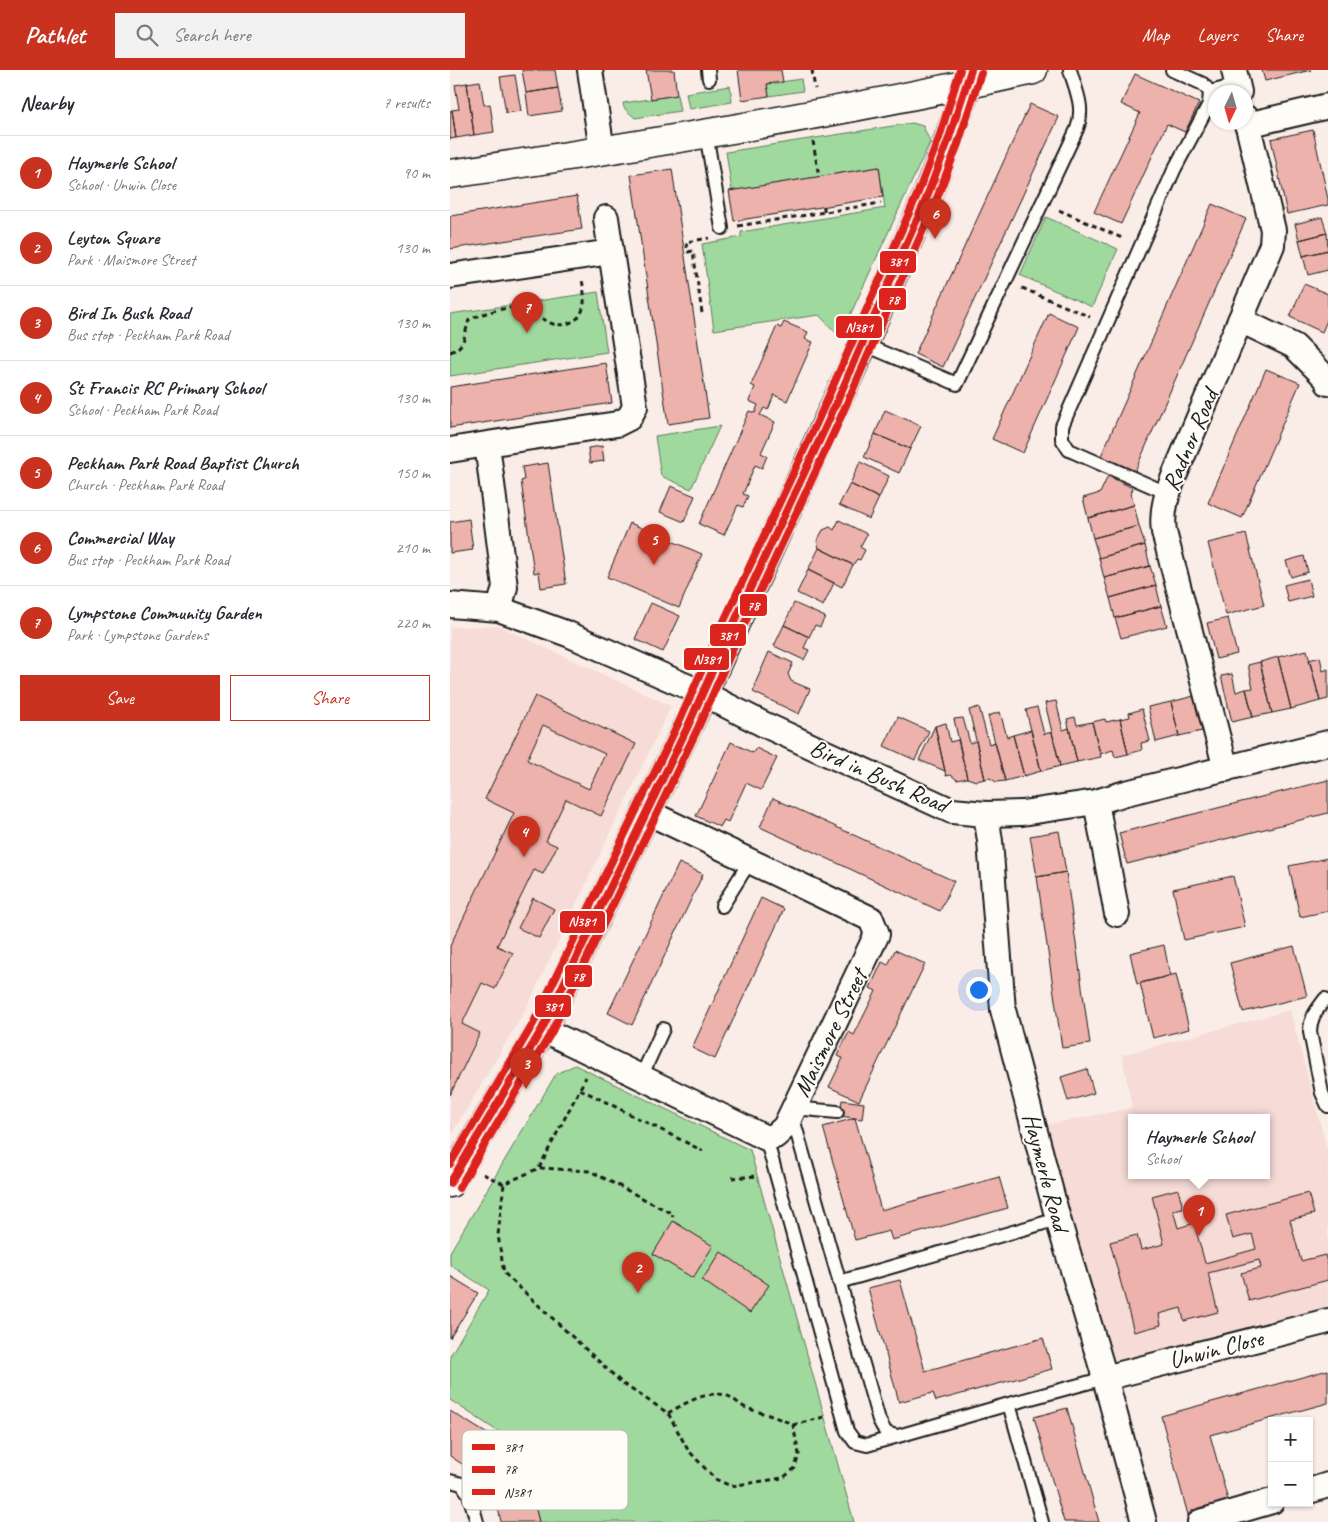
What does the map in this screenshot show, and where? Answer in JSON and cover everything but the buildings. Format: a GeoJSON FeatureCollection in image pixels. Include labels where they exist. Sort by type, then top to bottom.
{"type":"FeatureCollection","features":[{"type":"Feature","properties":{"kind":"main road"},"geometry":{"type":"LineString","coordinates":[[450,174],[602,151],[809,115],[969,77],[1034,70]]}},
{"type":"Feature","properties":{"kind":"main road"},"geometry":{"type":"LineString","coordinates":[[450,1184],[542,1029],[702,693],[863,344],[926,199],[969,77]]}},
{"type":"Feature","properties":{"kind":"street"},"geometry":{"type":"LineString","coordinates":[[590,70],[602,151]]}},
{"type":"Feature","properties":{"kind":"street"},"geometry":{"type":"LineString","coordinates":[[1253,121],[1328,106]]}},
{"type":"Feature","properties":{"kind":"street","name":"Radnor Road"},"geometry":{"type":"LineString","coordinates":[[1226,769],[1164,532],[1163,510],[1167,493],[1271,250],[1273,234],[1248,130]]}},
{"type":"Feature","properties":{"kind":"street"},"geometry":{"type":"LineString","coordinates":[[450,450],[617,424],[630,418],[635,407],[606,218]]}},
{"type":"Feature","properties":{"kind":"street"},"geometry":{"type":"LineString","coordinates":[[450,276],[611,252]]}},
{"type":"Feature","properties":{"kind":"street"},"geometry":{"type":"LineString","coordinates":[[1240,320],[1294,346],[1327,379],[1328,383]]}},
{"type":"Feature","properties":{"kind":"street"},"geometry":{"type":"LineString","coordinates":[[487,444],[505,587],[499,609]]}},
{"type":"Feature","properties":{"kind":"street","name":"Bird in Bush Road"},"geometry":{"type":"LineString","coordinates":[[450,605],[499,609],[568,634],[702,693],[763,724],[952,811],[986,814],[1022,813],[1096,802],[1328,743]]}},
{"type":"Feature","properties":{"kind":"street"},"geometry":{"type":"LineString","coordinates":[[1096,802],[1117,914]]}},
{"type":"Feature","properties":{"kind":"street","name":"Maismore Street"},"geometry":{"type":"LineString","coordinates":[[646,810],[871,919],[877,934],[785,1127],[775,1136],[766,1138]]}},
{"type":"Feature","properties":{"kind":"street","name":"Haymerle Road"},"geometry":{"type":"LineString","coordinates":[[986,814],[990,842],[1003,1010],[1058,1219],[1105,1378],[1144,1522]]}},
{"type":"Feature","properties":{"kind":"street"},"geometry":{"type":"LineString","coordinates":[[542,1029],[766,1138]]}},
{"type":"Feature","properties":{"kind":"street","name":"Unwin Close"},"geometry":{"type":"LineString","coordinates":[[1105,1378],[1328,1321]]}},
{"type":"Feature","properties":{"kind":"street"},"geometry":{"type":"LineString","coordinates":[[1313,1490],[1328,1485]]}},
{"type":"Feature","properties":{"kind":"street"},"geometry":{"type":"LineString","coordinates":[[1200,1522],[1268,1502]]}},
{"type":"Feature","properties":{"kind":"lane"},"geometry":{"type":"LineString","coordinates":[[863,344],[957,384],[1081,117],[1081,106],[1070,70]]}},
{"type":"Feature","properties":{"kind":"lane"},"geometry":{"type":"LineString","coordinates":[[1172,70],[1203,84],[1208,90]]}},
{"type":"Feature","properties":{"kind":"lane"},"geometry":{"type":"LineString","coordinates":[[1167,493],[1069,450],[1062,439],[1062,426],[1174,170],[1208,106]]}},
{"type":"Feature","properties":{"kind":"lane"},"geometry":{"type":"LineString","coordinates":[[706,133],[722,228]]}},
{"type":"Feature","properties":{"kind":"lane"},"geometry":{"type":"LineString","coordinates":[[722,906],[750,861]]}},
{"type":"Feature","properties":{"kind":"lane"},"geometry":{"type":"LineString","coordinates":[[1325,999],[1312,1015],[1310,1032],[1322,1093],[1328,1106]]}},
{"type":"Feature","properties":{"kind":"lane"},"geometry":{"type":"LineString","coordinates":[[640,1077],[663,1028]]}},
{"type":"Feature","properties":{"kind":"lane"},"geometry":{"type":"LineString","coordinates":[[837,1112],[793,1110],[839,1282],[879,1420],[886,1433],[897,1436]]}},
{"type":"Feature","properties":{"kind":"lane"},"geometry":{"type":"LineString","coordinates":[[766,1138],[847,1431],[855,1442],[867,1445],[1105,1378]]}},
{"type":"Feature","properties":{"kind":"lane"},"geometry":{"type":"LineString","coordinates":[[839,1282],[1058,1219]]}},
{"type":"Feature","properties":{"kind":"lane"},"geometry":{"type":"LineString","coordinates":[[1009,1404],[1042,1522]]}},
{"type":"Feature","properties":{"kind":"path"},"geometry":{"type":"LineString","coordinates":[[809,115],[819,177]]}},
{"type":"Feature","properties":{"kind":"path"},"geometry":{"type":"LineString","coordinates":[[702,313],[693,251],[686,252],[686,242],[724,236],[722,228],[881,203]]}},
{"type":"Feature","properties":{"kind":"path"},"geometry":{"type":"LineString","coordinates":[[1042,203],[1141,246]]}},
{"type":"Feature","properties":{"kind":"path"},"geometry":{"type":"LineString","coordinates":[[824,206],[824,212]]}},
{"type":"Feature","properties":{"kind":"path"},"geometry":{"type":"LineString","coordinates":[[450,352],[459,348],[462,344],[469,320],[475,316],[513,308],[522,308],[554,324],[567,324],[574,321],[582,313],[585,301],[579,257]]}},
{"type":"Feature","properties":{"kind":"path"},"geometry":{"type":"LineString","coordinates":[[1006,280],[1106,325]]}},
{"type":"Feature","properties":{"kind":"path"},"geometry":{"type":"LineString","coordinates":[[539,1168],[597,1056]]}},
{"type":"Feature","properties":{"kind":"path"},"geometry":{"type":"LineString","coordinates":[[580,1089],[703,1151]]}},
{"type":"Feature","properties":{"kind":"path"},"geometry":{"type":"LineString","coordinates":[[672,1217],[673,1214],[590,1171],[539,1168],[504,1184],[498,1236],[504,1273],[529,1293],[589,1354],[623,1384],[668,1413],[688,1450],[715,1479],[731,1486],[783,1478],[795,1468],[799,1454],[793,1425]]}},
{"type":"Feature","properties":{"kind":"path"},"geometry":{"type":"LineString","coordinates":[[732,1178],[756,1177],[774,1171]]}},
{"type":"Feature","properties":{"kind":"path"},"geometry":{"type":"LineString","coordinates":[[589,1354],[592,1350]]}},
{"type":"Feature","properties":{"kind":"path"},"geometry":{"type":"LineString","coordinates":[[668,1413],[694,1398],[716,1394],[728,1396],[743,1406],[774,1416],[793,1425],[842,1412]]}},
{"type":"Feature","properties":{"kind":"shaded area"},"geometry":{"type":"Polygon","coordinates":[[[499,626],[671,706],[527,1007],[450,1137],[450,627],[499,626]]]}},
{"type":"Feature","properties":{"kind":"shaded area"},"geometry":{"type":"Polygon","coordinates":[[[1290,1010],[1328,1153],[1328,1319],[1109,1377],[1040,1126],[1132,1108],[1122,1055],[1290,1010]]]}},
{"type":"Feature","properties":{"kind":"green space"},"geometry":{"type":"Polygon","coordinates":[[[801,79],[803,91],[769,96],[767,84],[801,79]]]}},
{"type":"Feature","properties":{"kind":"green space"},"geometry":{"type":"Polygon","coordinates":[[[730,86],[732,102],[689,109],[686,93],[730,86]]]}},
{"type":"Feature","properties":{"kind":"green space"},"geometry":{"type":"Polygon","coordinates":[[[677,95],[680,111],[635,118],[624,108],[623,103],[677,95]]]}},
{"type":"Feature","properties":{"kind":"green space"},"geometry":{"type":"Polygon","coordinates":[[[912,123],[923,126],[930,142],[840,337],[819,315],[714,330],[702,244],[741,237],[741,232],[885,208],[879,167],[732,191],[726,152],[912,123]]]}},
{"type":"Feature","properties":{"kind":"green space"},"geometry":{"type":"Polygon","coordinates":[[[1046,217],[1118,249],[1092,307],[1020,275],[1046,217]]]}},
{"type":"Feature","properties":{"kind":"green space"},"geometry":{"type":"Polygon","coordinates":[[[598,292],[607,352],[450,376],[450,314],[598,292]]]}},
{"type":"Feature","properties":{"kind":"green space"},"geometry":{"type":"Polygon","coordinates":[[[720,426],[691,489],[661,476],[655,436],[720,426]]]}},
{"type":"Feature","properties":{"kind":"green space"},"geometry":{"type":"Polygon","coordinates":[[[575,1065],[750,1150],[854,1522],[539,1522],[536,1510],[628,1510],[628,1430],[496,1430],[450,1400],[450,1356],[489,1290],[450,1265],[450,1252],[556,1074],[575,1065]]]}},
{"type":"Feature","properties":{"kind":"transit line","name":"N381"},"geometry":{"type":"LineString","coordinates":[[450,1164],[533,1024],[679,722],[818,420],[917,195],[939,138],[960,70]]}},
{"type":"Feature","properties":{"kind":"transit line","name":"381"},"geometry":{"type":"LineString","coordinates":[[450,1183],[542,1029],[688,726],[827,424],[926,199],[948,141],[971,70]]}},
{"type":"Feature","properties":{"kind":"transit line","name":"78"},"geometry":{"type":"LineString","coordinates":[[459,1188],[551,1033],[697,730],[836,428],[935,203],[958,144],[981,73]]}},
{"type":"Feature","properties":{"kind":"place","name":"Commercial Way"},"geometry":{"type":"Point","coordinates":[935,239]}},
{"type":"Feature","properties":{"kind":"place","name":"Lympstone Community Garden"},"geometry":{"type":"Point","coordinates":[527,333]}},
{"type":"Feature","properties":{"kind":"place","name":"Peckham Park Road Baptist Church"},"geometry":{"type":"Point","coordinates":[654,565]}},
{"type":"Feature","properties":{"kind":"place","name":"St Francis RC Primary School"},"geometry":{"type":"Point","coordinates":[524,857]}},
{"type":"Feature","properties":{"kind":"place","name":"Bird In Bush Road"},"geometry":{"type":"Point","coordinates":[526,1089]}},
{"type":"Feature","properties":{"kind":"place","name":"Haymerle School"},"geometry":{"type":"Point","coordinates":[1199,1236]}},
{"type":"Feature","properties":{"kind":"place","name":"Leyton Square"},"geometry":{"type":"Point","coordinates":[638,1293]}}]}
